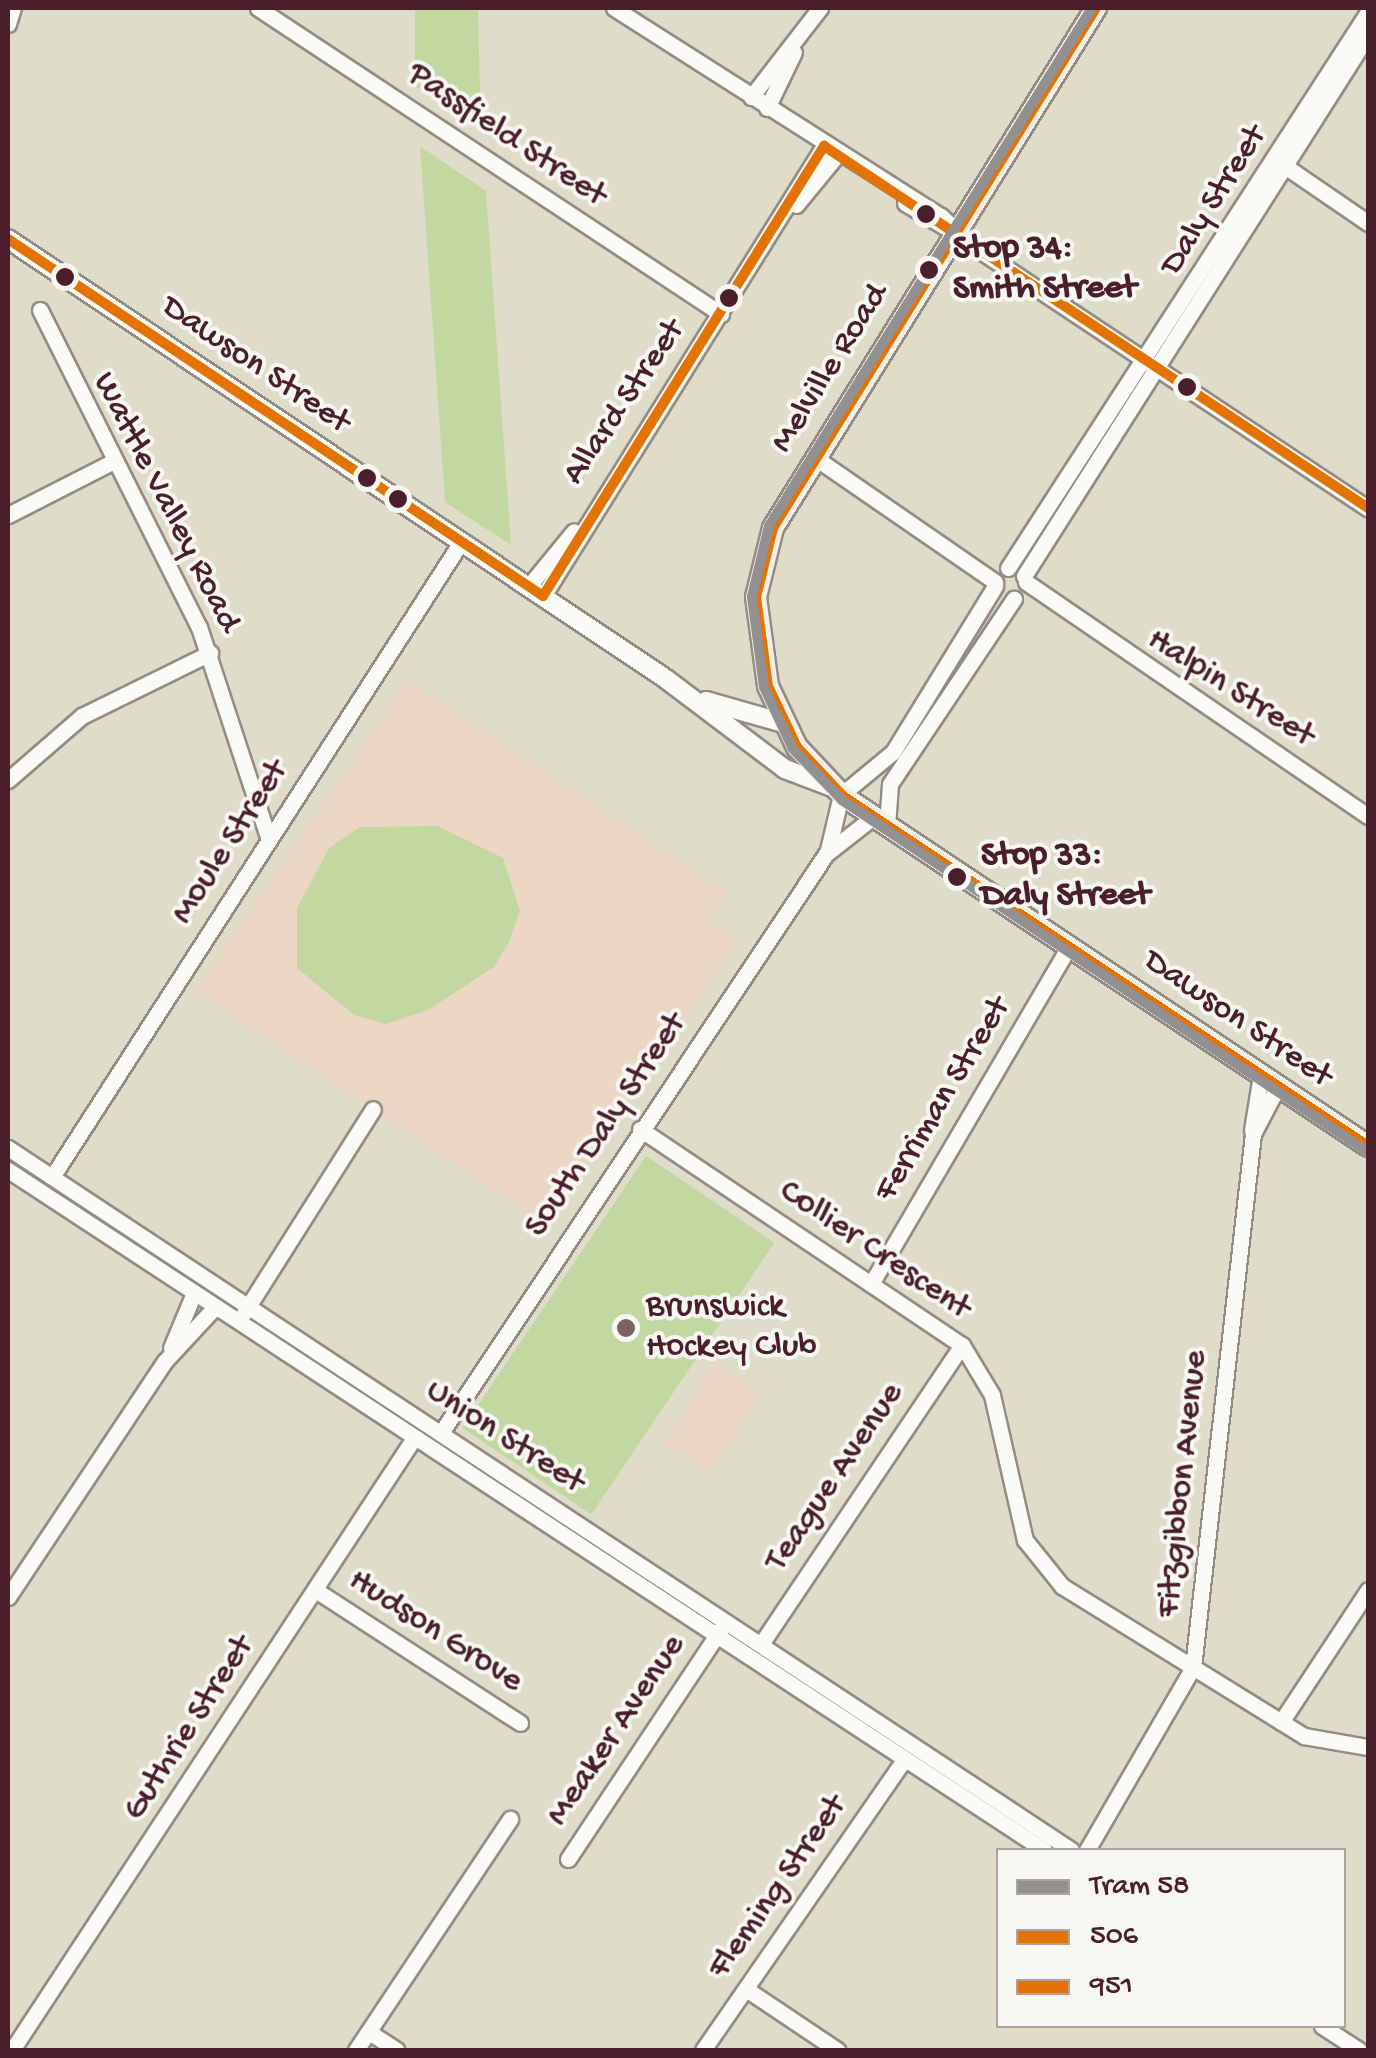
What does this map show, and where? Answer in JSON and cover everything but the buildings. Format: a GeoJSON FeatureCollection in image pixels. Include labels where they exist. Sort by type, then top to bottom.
{"type":"FeatureCollection","features":[{"type":"Feature","properties":{"kind":"main road","name":"Melville Road"},"geometry":{"type":"LineString","coordinates":[[837,791],[783,724],[763,664],[756,597],[773,528],[1096,8]]}},
{"type":"Feature","properties":{"kind":"main road","name":"Dawson Street"},"geometry":{"type":"LineString","coordinates":[[837,791],[1368,1146]]}},
{"type":"Feature","properties":{"kind":"street"},"geometry":{"type":"LineString","coordinates":[[8,24],[13,8]]}},
{"type":"Feature","properties":{"kind":"street","name":"Passfield Street"},"geometry":{"type":"LineString","coordinates":[[258,8],[722,314]]}},
{"type":"Feature","properties":{"kind":"street"},"geometry":{"type":"LineString","coordinates":[[614,8],[896,194],[942,216],[955,233],[1368,508]]}},
{"type":"Feature","properties":{"kind":"street"},"geometry":{"type":"LineString","coordinates":[[767,108],[797,44],[820,8]]}},
{"type":"Feature","properties":{"kind":"street","name":"Daly Street"},"geometry":{"type":"LineString","coordinates":[[1281,164],[1368,12]]}},
{"type":"Feature","properties":{"kind":"street","name":"Daly Street"},"geometry":{"type":"LineString","coordinates":[[1015,599],[1281,164],[1368,35]]}},
{"type":"Feature","properties":{"kind":"street"},"geometry":{"type":"LineString","coordinates":[[751,97],[797,44]]}},
{"type":"Feature","properties":{"kind":"street","name":"Allard Street"},"geometry":{"type":"LineString","coordinates":[[536,592],[830,151]]}},
{"type":"Feature","properties":{"kind":"street"},"geometry":{"type":"LineString","coordinates":[[1281,164],[1368,223]]}},
{"type":"Feature","properties":{"kind":"street","name":"Dawson Street"},"geometry":{"type":"LineString","coordinates":[[8,238],[666,680],[785,769],[837,791]]}},
{"type":"Feature","properties":{"kind":"street","name":"Wattle Valley Road"},"geometry":{"type":"LineString","coordinates":[[40,310],[210,654],[269,840]]}},
{"type":"Feature","properties":{"kind":"street","name":"Daly Street"},"geometry":{"type":"LineString","coordinates":[[837,791],[893,752],[1000,576],[1154,367]]}},
{"type":"Feature","properties":{"kind":"street"},"geometry":{"type":"LineString","coordinates":[[814,457],[1000,576]]}},
{"type":"Feature","properties":{"kind":"street"},"geometry":{"type":"LineString","coordinates":[[8,515],[112,462]]}},
{"type":"Feature","properties":{"kind":"street","name":"Moule Street"},"geometry":{"type":"LineString","coordinates":[[52,1176],[461,542]]}},
{"type":"Feature","properties":{"kind":"street","name":"Halpin Street"},"geometry":{"type":"LineString","coordinates":[[1000,576],[1025,579],[1058,611],[1368,816]]}},
{"type":"Feature","properties":{"kind":"street","name":"Halpin Street"},"geometry":{"type":"LineString","coordinates":[[1000,576],[1015,599],[1058,611]]}},
{"type":"Feature","properties":{"kind":"street"},"geometry":{"type":"LineString","coordinates":[[880,822],[890,784],[1015,599]]}},
{"type":"Feature","properties":{"kind":"street"},"geometry":{"type":"LineString","coordinates":[[8,780],[98,706],[210,654]]}},
{"type":"Feature","properties":{"kind":"street","name":"Dawson Street"},"geometry":{"type":"LineString","coordinates":[[666,680],[742,718],[783,724]]}},
{"type":"Feature","properties":{"kind":"street","name":"South Daly Street"},"geometry":{"type":"LineString","coordinates":[[440,1433],[826,854],[837,791]]}},
{"type":"Feature","properties":{"kind":"street","name":"South Daly Street"},"geometry":{"type":"LineString","coordinates":[[826,854],[880,822]]}},
{"type":"Feature","properties":{"kind":"street","name":"Ferriman Street"},"geometry":{"type":"LineString","coordinates":[[871,1284],[1069,948]]}},
{"type":"Feature","properties":{"kind":"street","name":"Fitzgibbon Avenue"},"geometry":{"type":"LineString","coordinates":[[1072,1848],[1101,1815],[1193,1667],[1252,1134],[1270,1080]]}},
{"type":"Feature","properties":{"kind":"street"},"geometry":{"type":"LineString","coordinates":[[238,1322],[372,1110]]}},
{"type":"Feature","properties":{"kind":"street","name":"Collier Crescent"},"geometry":{"type":"LineString","coordinates":[[640,1129],[962,1345],[992,1394],[1025,1540],[1040,1565],[1280,1722],[1317,1742],[1368,1747]]}},
{"type":"Feature","properties":{"kind":"street","name":"Union Street"},"geometry":{"type":"LineString","coordinates":[[8,1148],[1067,1848]]}},
{"type":"Feature","properties":{"kind":"street","name":"Union Street"},"geometry":{"type":"LineString","coordinates":[[8,1170],[1041,1848]]}},
{"type":"Feature","properties":{"kind":"street"},"geometry":{"type":"LineString","coordinates":[[165,1361],[194,1294]]}},
{"type":"Feature","properties":{"kind":"street"},"geometry":{"type":"LineString","coordinates":[[8,1597],[165,1361],[215,1308]]}},
{"type":"Feature","properties":{"kind":"street","name":"Teague Avenue"},"geometry":{"type":"LineString","coordinates":[[761,1644],[962,1345]]}},
{"type":"Feature","properties":{"kind":"street","name":"Guthrie Street"},"geometry":{"type":"LineString","coordinates":[[12,2050],[317,1592],[414,1438]]}},
{"type":"Feature","properties":{"kind":"street"},"geometry":{"type":"LineString","coordinates":[[1280,1722],[1368,1590]]}},
{"type":"Feature","properties":{"kind":"street","name":"Hudson Grove"},"geometry":{"type":"LineString","coordinates":[[317,1592],[520,1723]]}},
{"type":"Feature","properties":{"kind":"street"},"geometry":{"type":"LineString","coordinates":[[716,1636],[726,1621]]}},
{"type":"Feature","properties":{"kind":"street","name":"Meaker Avenue"},"geometry":{"type":"LineString","coordinates":[[568,1859],[716,1636]]}},
{"type":"Feature","properties":{"kind":"street","name":"Fleming Street"},"geometry":{"type":"LineString","coordinates":[[703,2050],[904,1760]]}},
{"type":"Feature","properties":{"kind":"street","name":"Fitzgibbon Avenue"},"geometry":{"type":"LineString","coordinates":[[1088,1848],[1101,1815]]}},
{"type":"Feature","properties":{"kind":"street"},"geometry":{"type":"LineString","coordinates":[[356,2050],[510,1819]]}},
{"type":"Feature","properties":{"kind":"street"},"geometry":{"type":"LineString","coordinates":[[746,1989],[837,2050]]}},
{"type":"Feature","properties":{"kind":"street"},"geometry":{"type":"LineString","coordinates":[[1325,2028],[1359,2050]]}},
{"type":"Feature","properties":{"kind":"street"},"geometry":{"type":"LineString","coordinates":[[369,2032],[397,2050]]}},
{"type":"Feature","properties":{"kind":"shaded area"},"geometry":{"type":"Polygon","coordinates":[[[407,679],[727,891],[709,919],[738,939],[547,1226],[196,991],[407,679]]]}},
{"type":"Feature","properties":{"kind":"shaded area"},"geometry":{"type":"Polygon","coordinates":[[[715,1363],[762,1392],[711,1474],[664,1444],[715,1363]]]}},
{"type":"Feature","properties":{"kind":"green space"},"geometry":{"type":"Polygon","coordinates":[[[415,8],[478,8],[481,128],[415,86],[415,8]]]}},
{"type":"Feature","properties":{"kind":"green space"},"geometry":{"type":"Polygon","coordinates":[[[420,146],[486,191],[511,545],[445,502],[420,146]]]}},
{"type":"Feature","properties":{"kind":"green space"},"geometry":{"type":"Polygon","coordinates":[[[438,826],[503,858],[520,911],[509,942],[494,967],[428,1010],[386,1024],[354,1015],[297,968],[297,908],[329,848],[360,827],[438,826]]]}},
{"type":"Feature","properties":{"kind":"green space","name":"Brunswick Hockey Club"},"geometry":{"type":"Polygon","coordinates":[[[646,1156],[775,1243],[591,1515],[463,1428],[646,1156]]]}},
{"type":"Feature","properties":{"kind":"tram line","name":"58"},"geometry":{"type":"LineString","coordinates":[[1092,8],[769,526],[752,597],[764,687],[793,749],[842,800],[1368,1152]]}},
{"type":"Feature","properties":{"kind":"transit line","name":"951"},"geometry":{"type":"LineString","coordinates":[[1096,8],[773,528],[756,597],[768,686],[797,747],[843,796],[1368,1146]]}},
{"type":"Feature","properties":{"kind":"transit line","name":"506"},"geometry":{"type":"LineString","coordinates":[[8,239],[543,596],[824,146],[1368,508]]}},
{"type":"Feature","properties":{"kind":"place","name":"Stop 34: Smith Street"},"geometry":{"type":"Point","coordinates":[929,270]}},
{"type":"Feature","properties":{"kind":"place","name":"Stop 33: Daly Street"},"geometry":{"type":"Point","coordinates":[957,877]}},
{"type":"Feature","properties":{"kind":"place","name":"Brunswick Hockey Club"},"geometry":{"type":"Point","coordinates":[626,1328]}}]}
